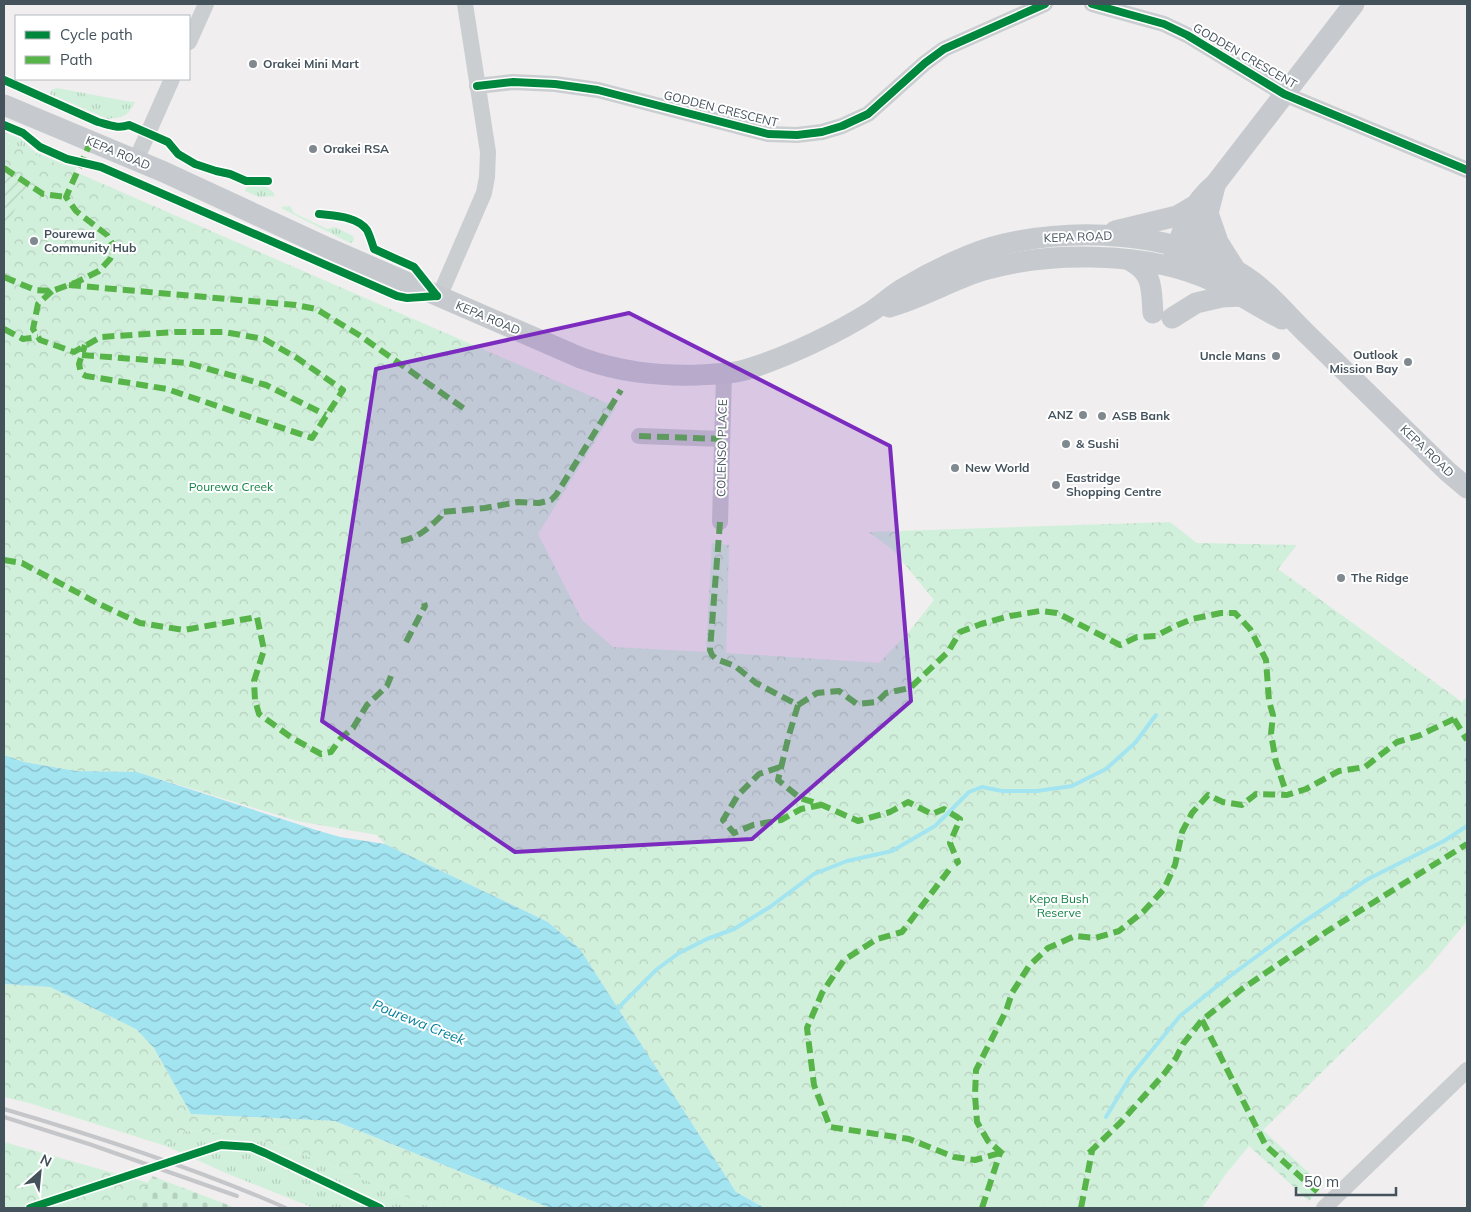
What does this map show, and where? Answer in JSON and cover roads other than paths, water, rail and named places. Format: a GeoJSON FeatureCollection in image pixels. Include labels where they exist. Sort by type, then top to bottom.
{"type":"FeatureCollection","features":[{"type":"Feature","properties":{"kind":"main road"},"geometry":{"type":"LineString","coordinates":[[1183,259],[1181,234],[1201,210],[1206,192],[1216,183],[1354,4]]}},
{"type":"Feature","properties":{"kind":"main road","name":"KEPA ROAD"},"geometry":{"type":"LineString","coordinates":[[4,105],[136,160],[439,297],[580,358],[613,368],[664,376],[724,374],[750,369],[802,347],[872,311],[903,288],[990,248],[1052,237],[1102,234],[1140,239],[1183,259],[1302,330]]}},
{"type":"Feature","properties":{"kind":"main road"},"geometry":{"type":"LineString","coordinates":[[1102,234],[1201,210]]}},
{"type":"Feature","properties":{"kind":"main road"},"geometry":{"type":"LineString","coordinates":[[1201,210],[1235,270]]}},
{"type":"Feature","properties":{"kind":"main road","name":"KEPA ROAD"},"geometry":{"type":"LineString","coordinates":[[872,311],[911,301],[963,277],[1000,266],[1046,258],[1099,257],[1129,260],[1211,258],[1255,282],[1447,471],[1467,488]]}},
{"type":"Feature","properties":{"kind":"main road"},"geometry":{"type":"LineString","coordinates":[[1129,260],[1140,266],[1150,279],[1162,316],[1196,303],[1222,297],[1243,296]]}},
{"type":"Feature","properties":{"kind":"street"},"geometry":{"type":"LineString","coordinates":[[190,40],[206,4]]}},
{"type":"Feature","properties":{"kind":"street"},"geometry":{"type":"LineString","coordinates":[[439,297],[486,185],[488,152],[465,4]]}},
{"type":"Feature","properties":{"kind":"street","name":"GODDEN CRESCENT"},"geometry":{"type":"LineString","coordinates":[[477,86],[513,82],[576,86],[768,134],[798,135],[822,132],[842,126],[868,114],[924,63],[944,49],[1045,4]]}},
{"type":"Feature","properties":{"kind":"street","name":"GODDEN CRESCENT"},"geometry":{"type":"LineString","coordinates":[[1092,4],[1164,24],[1187,35],[1284,94],[1467,170]]}},
{"type":"Feature","properties":{"kind":"street"},"geometry":{"type":"LineString","coordinates":[[136,160],[172,80]]}},
{"type":"Feature","properties":{"kind":"street","name":"COLENSO PLACE"},"geometry":{"type":"LineString","coordinates":[[720,522],[724,374]]}},
{"type":"Feature","properties":{"kind":"street"},"geometry":{"type":"LineString","coordinates":[[639,436],[722,439]]}},
{"type":"Feature","properties":{"kind":"street"},"geometry":{"type":"LineString","coordinates":[[1324,1208],[1467,1070]]}},
{"type":"Feature","properties":{"kind":"water","name":"Pourewa Creek"},"geometry":{"type":"Polygon","coordinates":[[[4,755],[24,762],[76,771],[137,772],[340,837],[385,844],[548,922],[580,949],[736,1192],[765,1208],[550,1208],[335,1121],[191,1114],[154,1048],[136,1029],[50,987],[4,984],[4,755]]]}},
{"type":"Feature","properties":{"kind":"waterway"},"geometry":{"type":"LineString","coordinates":[[616,1012],[656,970],[679,953],[707,939],[734,929],[770,907],[814,874],[847,861],[892,851],[935,826],[969,792],[982,787],[1002,791],[1037,791],[1072,786],[1106,769],[1135,743],[1156,715]]}},
{"type":"Feature","properties":{"kind":"waterway"},"geometry":{"type":"LineString","coordinates":[[1106,1117],[1130,1077],[1180,1016],[1226,979],[1302,923],[1368,879],[1444,841],[1467,826]]}},
{"type":"Feature","properties":{"kind":"railway"},"geometry":{"type":"LineString","coordinates":[[4,1109],[146,1154],[252,1193],[286,1208]]}},
{"type":"Feature","properties":{"kind":"railway"},"geometry":{"type":"LineString","coordinates":[[4,1117],[89,1144],[237,1196]]}},
{"type":"Feature","properties":{"kind":"place","name":"Orakei Mini Mart"},"geometry":{"type":"Point","coordinates":[253,64]}},
{"type":"Feature","properties":{"kind":"place","name":"Orakei RSA"},"geometry":{"type":"Point","coordinates":[313,149]}},
{"type":"Feature","properties":{"kind":"place","name":"Pourewa Community Hub"},"geometry":{"type":"Point","coordinates":[34,241]}},
{"type":"Feature","properties":{"kind":"place","name":"Uncle Mans"},"geometry":{"type":"Point","coordinates":[1276,356]}},
{"type":"Feature","properties":{"kind":"place","name":"Outlook Mission Bay"},"geometry":{"type":"Point","coordinates":[1408,362]}},
{"type":"Feature","properties":{"kind":"place","name":"ANZ"},"geometry":{"type":"Point","coordinates":[1083,415]}},
{"type":"Feature","properties":{"kind":"place","name":"ASB Bank"},"geometry":{"type":"Point","coordinates":[1102,416]}},
{"type":"Feature","properties":{"kind":"place","name":"& Sushi"},"geometry":{"type":"Point","coordinates":[1066,444]}},
{"type":"Feature","properties":{"kind":"place","name":"New World"},"geometry":{"type":"Point","coordinates":[955,468]}},
{"type":"Feature","properties":{"kind":"place","name":"Eastridge Shopping Centre"},"geometry":{"type":"Point","coordinates":[1056,485]}},
{"type":"Feature","properties":{"kind":"place","name":"The Ridge"},"geometry":{"type":"Point","coordinates":[1341,578]}},
{"type":"Feature","properties":{"kind":"park label","name":"Kepa Bush Reserve"},"geometry":{"type":"Point","coordinates":[1059,906]}}]}
